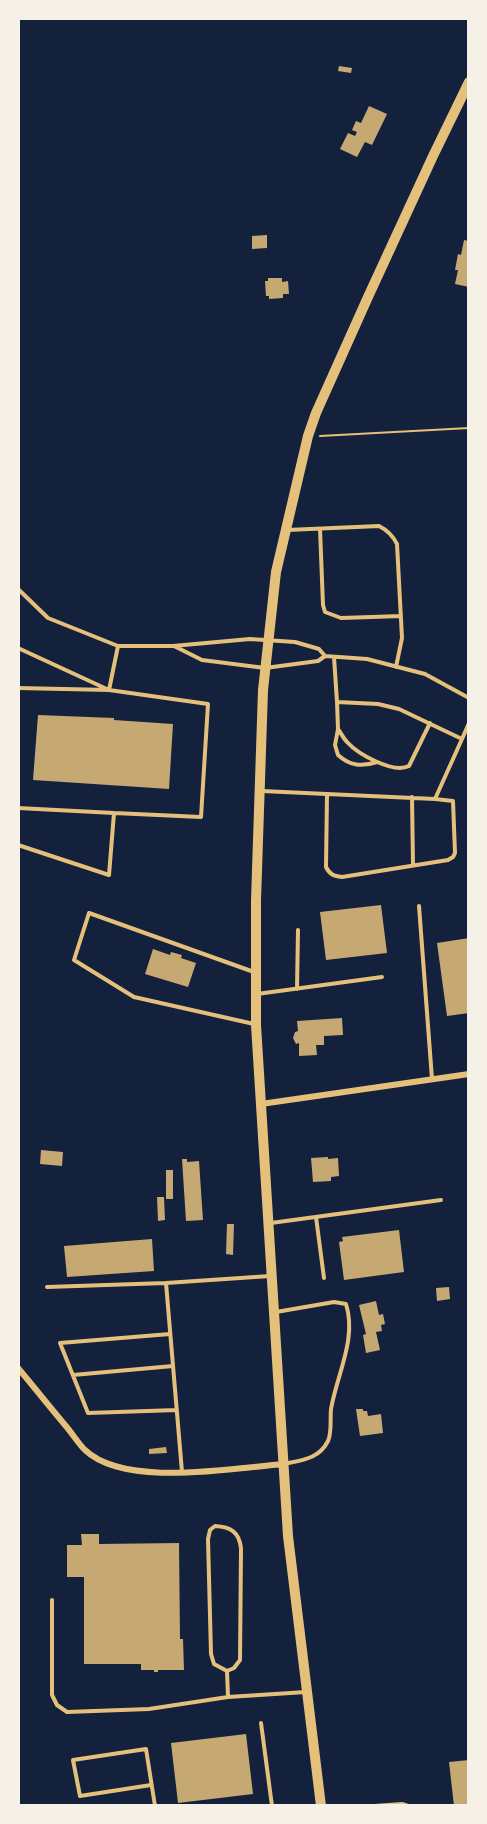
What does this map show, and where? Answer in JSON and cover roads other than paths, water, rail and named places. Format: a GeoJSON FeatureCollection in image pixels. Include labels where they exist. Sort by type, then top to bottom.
{"type":"FeatureCollection","features":[{"type":"Feature","properties":{"kind":"main road"},"geometry":{"type":"LineString","coordinates":[[321,1806],[288,1536],[256,1025],[259,791],[265,668],[276,572],[308,436],[316,413],[432,156],[469,82]]}},
{"type":"Feature","properties":{"kind":"street"},"geometry":{"type":"LineString","coordinates":[[261,1104],[469,1074]]}},
{"type":"Feature","properties":{"kind":"street"},"geometry":{"type":"LineString","coordinates":[[18,1368],[86,1451],[124,1470],[150,1473],[182,1472],[284,1464]]}},
{"type":"Feature","properties":{"kind":"lane"},"geometry":{"type":"LineString","coordinates":[[286,531],[379,526],[394,539],[397,544],[402,638],[396,667]]}},
{"type":"Feature","properties":{"kind":"lane"},"geometry":{"type":"LineString","coordinates":[[320,529],[325,612],[341,618],[401,616]]}},
{"type":"Feature","properties":{"kind":"lane"},"geometry":{"type":"LineString","coordinates":[[18,589],[48,618],[118,646],[173,646],[250,639],[295,642],[319,649],[325,656],[366,660],[425,674],[469,698]]}},
{"type":"Feature","properties":{"kind":"lane"},"geometry":{"type":"LineString","coordinates":[[109,690],[118,646]]}},
{"type":"Feature","properties":{"kind":"lane"},"geometry":{"type":"LineString","coordinates":[[173,646],[202,660],[265,668],[318,662],[325,656]]}},
{"type":"Feature","properties":{"kind":"lane"},"geometry":{"type":"LineString","coordinates":[[18,648],[109,690]]}},
{"type":"Feature","properties":{"kind":"lane"},"geometry":{"type":"LineString","coordinates":[[334,657],[338,729],[335,745],[338,755],[345,762],[357,765],[377,762]]}},
{"type":"Feature","properties":{"kind":"lane"},"geometry":{"type":"LineString","coordinates":[[18,688],[109,690],[208,704],[201,817],[18,808]]}},
{"type":"Feature","properties":{"kind":"lane"},"geometry":{"type":"LineString","coordinates":[[337,702],[378,704],[399,709],[462,739]]}},
{"type":"Feature","properties":{"kind":"lane"},"geometry":{"type":"LineString","coordinates":[[338,729],[347,742],[377,762],[399,769],[409,766],[430,723]]}},
{"type":"Feature","properties":{"kind":"lane"},"geometry":{"type":"LineString","coordinates":[[435,799],[469,723]]}},
{"type":"Feature","properties":{"kind":"lane"},"geometry":{"type":"LineString","coordinates":[[259,791],[412,797],[453,801],[455,853],[448,860],[342,877],[334,876],[326,867],[327,794]]}},
{"type":"Feature","properties":{"kind":"lane"},"geometry":{"type":"LineString","coordinates":[[412,797],[413,866]]}},
{"type":"Feature","properties":{"kind":"lane"},"geometry":{"type":"LineString","coordinates":[[18,845],[109,875],[114,813]]}},
{"type":"Feature","properties":{"kind":"lane"},"geometry":{"type":"LineString","coordinates":[[419,906],[432,1079]]}},
{"type":"Feature","properties":{"kind":"lane"},"geometry":{"type":"LineString","coordinates":[[255,972],[89,913],[74,960],[134,997],[256,1025]]}},
{"type":"Feature","properties":{"kind":"lane"},"geometry":{"type":"LineString","coordinates":[[297,989],[298,930]]}},
{"type":"Feature","properties":{"kind":"lane"},"geometry":{"type":"LineString","coordinates":[[256,994],[381,977]]}},
{"type":"Feature","properties":{"kind":"lane"},"geometry":{"type":"LineString","coordinates":[[267,1223],[441,1200]]}},
{"type":"Feature","properties":{"kind":"lane"},"geometry":{"type":"LineString","coordinates":[[315,1217],[324,1278]]}},
{"type":"Feature","properties":{"kind":"lane"},"geometry":{"type":"LineString","coordinates":[[46,1287],[166,1283],[271,1276]]}},
{"type":"Feature","properties":{"kind":"lane"},"geometry":{"type":"LineString","coordinates":[[166,1283],[182,1472]]}},
{"type":"Feature","properties":{"kind":"lane"},"geometry":{"type":"LineString","coordinates":[[273,1312],[334,1302],[346,1304],[350,1315],[348,1337],[331,1409],[328,1440],[314,1457],[284,1464]]}},
{"type":"Feature","properties":{"kind":"lane"},"geometry":{"type":"LineString","coordinates":[[170,1334],[60,1343],[88,1413],[177,1410]]}},
{"type":"Feature","properties":{"kind":"lane"},"geometry":{"type":"LineString","coordinates":[[73,1375],[173,1366]]}},
{"type":"Feature","properties":{"kind":"lane"},"geometry":{"type":"LineString","coordinates":[[215,1526],[228,1527],[235,1532],[240,1538],[241,1548],[240,1660],[234,1668],[227,1671],[214,1664],[211,1654],[208,1539],[210,1530],[215,1526]]}},
{"type":"Feature","properties":{"kind":"lane"},"geometry":{"type":"LineString","coordinates":[[52,1600],[52,1695],[57,1705],[67,1713],[149,1709],[228,1697],[308,1692]]}},
{"type":"Feature","properties":{"kind":"lane"},"geometry":{"type":"LineString","coordinates":[[227,1671],[228,1697]]}},
{"type":"Feature","properties":{"kind":"lane"},"geometry":{"type":"LineString","coordinates":[[261,1724],[272,1806]]}},
{"type":"Feature","properties":{"kind":"lane"},"geometry":{"type":"LineString","coordinates":[[151,1785],[80,1796],[74,1760],[146,1749],[154,1806]]}},
{"type":"Feature","properties":{"kind":"lane"},"geometry":{"type":"LineString","coordinates":[[374,1806],[402,1804],[408,1806]]}}]}
